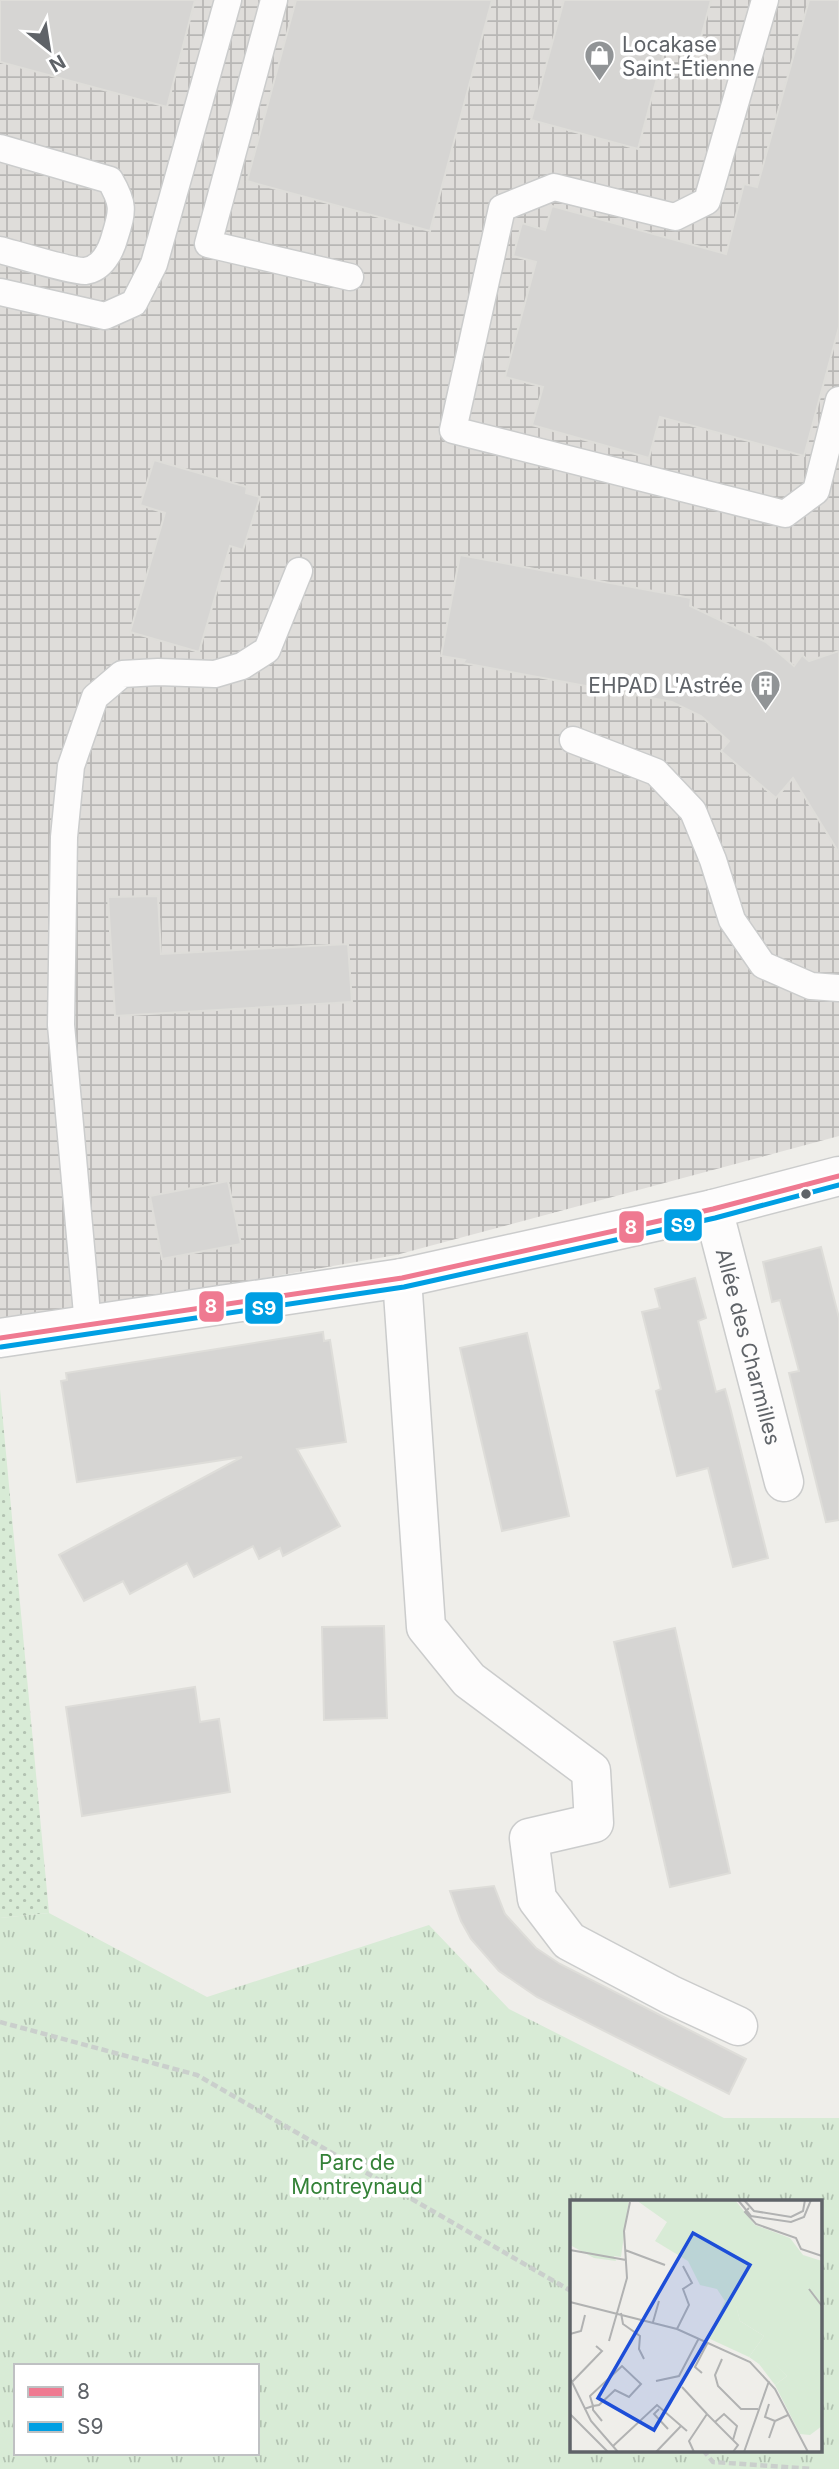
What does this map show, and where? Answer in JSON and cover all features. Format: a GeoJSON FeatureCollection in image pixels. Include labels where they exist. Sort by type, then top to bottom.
{"type":"FeatureCollection","features":[{"type":"Feature","properties":{"kind":"street"},"geometry":{"type":"LineString","coordinates":[[0,1338],[402,1278],[713,1209],[839,1176]]}},
{"type":"Feature","properties":{"kind":"street","name":"Allée des Charmilles"},"geometry":{"type":"LineString","coordinates":[[713,1209],[784,1482]]}},
{"type":"Feature","properties":{"kind":"street"},"geometry":{"type":"LineString","coordinates":[[402,1278],[426,1627],[469,1681],[591,1771],[594,1823],[528,1838],[537,1899],[569,1941],[671,1995],[738,2026]]}},
{"type":"Feature","properties":{"kind":"lane"},"geometry":{"type":"LineString","coordinates":[[0,292],[105,316],[134,303],[154,264],[228,0]]}},
{"type":"Feature","properties":{"kind":"lane"},"geometry":{"type":"LineString","coordinates":[[274,0],[208,244],[350,277]]}},
{"type":"Feature","properties":{"kind":"lane"},"geometry":{"type":"LineString","coordinates":[[765,0],[707,201],[675,217],[554,187],[502,208],[453,429],[785,514],[816,491],[839,400]]}},
{"type":"Feature","properties":{"kind":"lane"},"geometry":{"type":"LineString","coordinates":[[0,148],[110,180],[120,196],[123,212],[112,249],[99,265],[84,271],[0,250]]}},
{"type":"Feature","properties":{"kind":"lane"},"geometry":{"type":"LineString","coordinates":[[88,1325],[61,1026],[64,838],[71,766],[95,698],[122,674],[215,674],[242,666],[267,650],[299,571]]}},
{"type":"Feature","properties":{"kind":"lane"},"geometry":{"type":"LineString","coordinates":[[573,740],[656,772],[693,811],[713,860],[732,920],[763,965],[811,986],[839,988]]}},
{"type":"Feature","properties":{"kind":"path"},"geometry":{"type":"LineString","coordinates":[[0,2022],[197,2075],[570,2290]]}},
{"type":"Feature","properties":{"kind":"path"},"geometry":{"type":"LineString","coordinates":[[705,2452],[713,2462],[812,2469]]}},
{"type":"Feature","properties":{"kind":"shaded area"},"geometry":{"type":"Polygon","coordinates":[[[0,0],[839,0],[839,1136],[396,1255],[0,1324],[0,0]]]}},
{"type":"Feature","properties":{"kind":"green space"},"geometry":{"type":"Polygon","coordinates":[[[0,1389],[49,1913],[0,1918],[0,1389]]]}},
{"type":"Feature","properties":{"kind":"green space","name":"Parc de Montreynaud"},"geometry":{"type":"Polygon","coordinates":[[[49,1913],[207,1997],[429,1925],[509,2009],[724,2118],[839,2118],[839,2469],[0,2469],[0,1918],[49,1913]]]}},
{"type":"Feature","properties":{"kind":"building"},"geometry":{"type":"Polygon","coordinates":[[[0,0],[195,0],[167,107],[0,62],[0,0]]]}},
{"type":"Feature","properties":{"kind":"building"},"geometry":{"type":"Polygon","coordinates":[[[296,0],[492,0],[430,231],[247,181],[296,0]]]}},
{"type":"Feature","properties":{"kind":"building","name":"Locakase Saint-Étienne"},"geometry":{"type":"Polygon","coordinates":[[[564,0],[711,0],[699,45],[668,37],[638,149],[531,120],[564,0]]]}},
{"type":"Feature","properties":{"kind":"building"},"geometry":{"type":"Polygon","coordinates":[[[809,0],[839,0],[839,327],[804,456],[660,417],[649,458],[532,425],[543,387],[505,377],[536,262],[513,256],[522,223],[545,230],[552,206],[726,254],[744,184],[757,187],[809,0]]]}},
{"type":"Feature","properties":{"kind":"building"},"geometry":{"type":"Polygon","coordinates":[[[154,460],[247,487],[246,493],[260,497],[243,550],[230,546],[199,652],[130,632],[165,513],[140,505],[154,460]]]}},
{"type":"Feature","properties":{"kind":"building","name":"EHPAD L'Astrée"},"geometry":{"type":"Polygon","coordinates":[[[460,555],[691,598],[690,606],[766,642],[794,666],[802,655],[809,661],[839,651],[839,853],[793,778],[776,798],[721,751],[729,741],[701,716],[672,702],[463,663],[465,660],[441,656],[460,555]]]}},
{"type":"Feature","properties":{"kind":"building"},"geometry":{"type":"Polygon","coordinates":[[[158,896],[161,954],[348,944],[352,1002],[115,1016],[108,897],[158,896]]]}},
{"type":"Feature","properties":{"kind":"building"},"geometry":{"type":"Polygon","coordinates":[[[228,1181],[241,1244],[162,1259],[150,1196],[228,1181]]]}},
{"type":"Feature","properties":{"kind":"building"},"geometry":{"type":"Polygon","coordinates":[[[821,1247],[839,1318],[839,1520],[826,1522],[789,1373],[799,1371],[780,1300],[772,1302],[763,1262],[821,1247]]]}},
{"type":"Feature","properties":{"kind":"building"},"geometry":{"type":"Polygon","coordinates":[[[695,1278],[706,1318],[698,1321],[716,1392],[725,1389],[768,1558],[733,1567],[708,1468],[677,1476],[656,1391],[661,1389],[642,1312],[660,1308],[655,1289],[695,1278]]]}},
{"type":"Feature","properties":{"kind":"building"},"geometry":{"type":"Polygon","coordinates":[[[323,1332],[324,1341],[330,1340],[346,1442],[297,1449],[340,1526],[283,1556],[280,1548],[259,1559],[253,1546],[194,1577],[187,1563],[130,1594],[123,1581],[84,1601],[59,1555],[242,1457],[77,1482],[61,1381],[67,1380],[66,1373],[323,1332]]]}},
{"type":"Feature","properties":{"kind":"building"},"geometry":{"type":"Polygon","coordinates":[[[527,1333],[569,1516],[502,1531],[460,1348],[527,1333]]]}},
{"type":"Feature","properties":{"kind":"building"},"geometry":{"type":"Polygon","coordinates":[[[384,1626],[387,1718],[324,1720],[322,1627],[384,1626]]]}},
{"type":"Feature","properties":{"kind":"building"},"geometry":{"type":"Polygon","coordinates":[[[675,1628],[730,1873],[670,1887],[614,1642],[675,1628]]]}},
{"type":"Feature","properties":{"kind":"building"},"geometry":{"type":"Polygon","coordinates":[[[195,1687],[200,1722],[219,1719],[230,1792],[82,1816],[66,1707],[195,1687]]]}},
{"type":"Feature","properties":{"kind":"building"},"geometry":{"type":"Polygon","coordinates":[[[494,1886],[505,1914],[536,1948],[560,1964],[746,2059],[729,2094],[537,1997],[499,1971],[471,1939],[450,1891],[494,1886]]]}},
{"type":"Feature","properties":{"kind":"transit line","name":"8"},"geometry":{"type":"LineString","coordinates":[[0,1338],[402,1278],[713,1209],[839,1176]]}},
{"type":"Feature","properties":{"kind":"transit line","name":"S9"},"geometry":{"type":"LineString","coordinates":[[1,1347],[404,1287],[715,1218],[839,1185]]}},
{"type":"Feature","properties":{"kind":"place","name":"Locakase Saint-Étienne"},"geometry":{"type":"Point","coordinates":[599,83]}},
{"type":"Feature","properties":{"kind":"place","name":"EHPAD L'Astrée"},"geometry":{"type":"Point","coordinates":[766,712]}}]}
